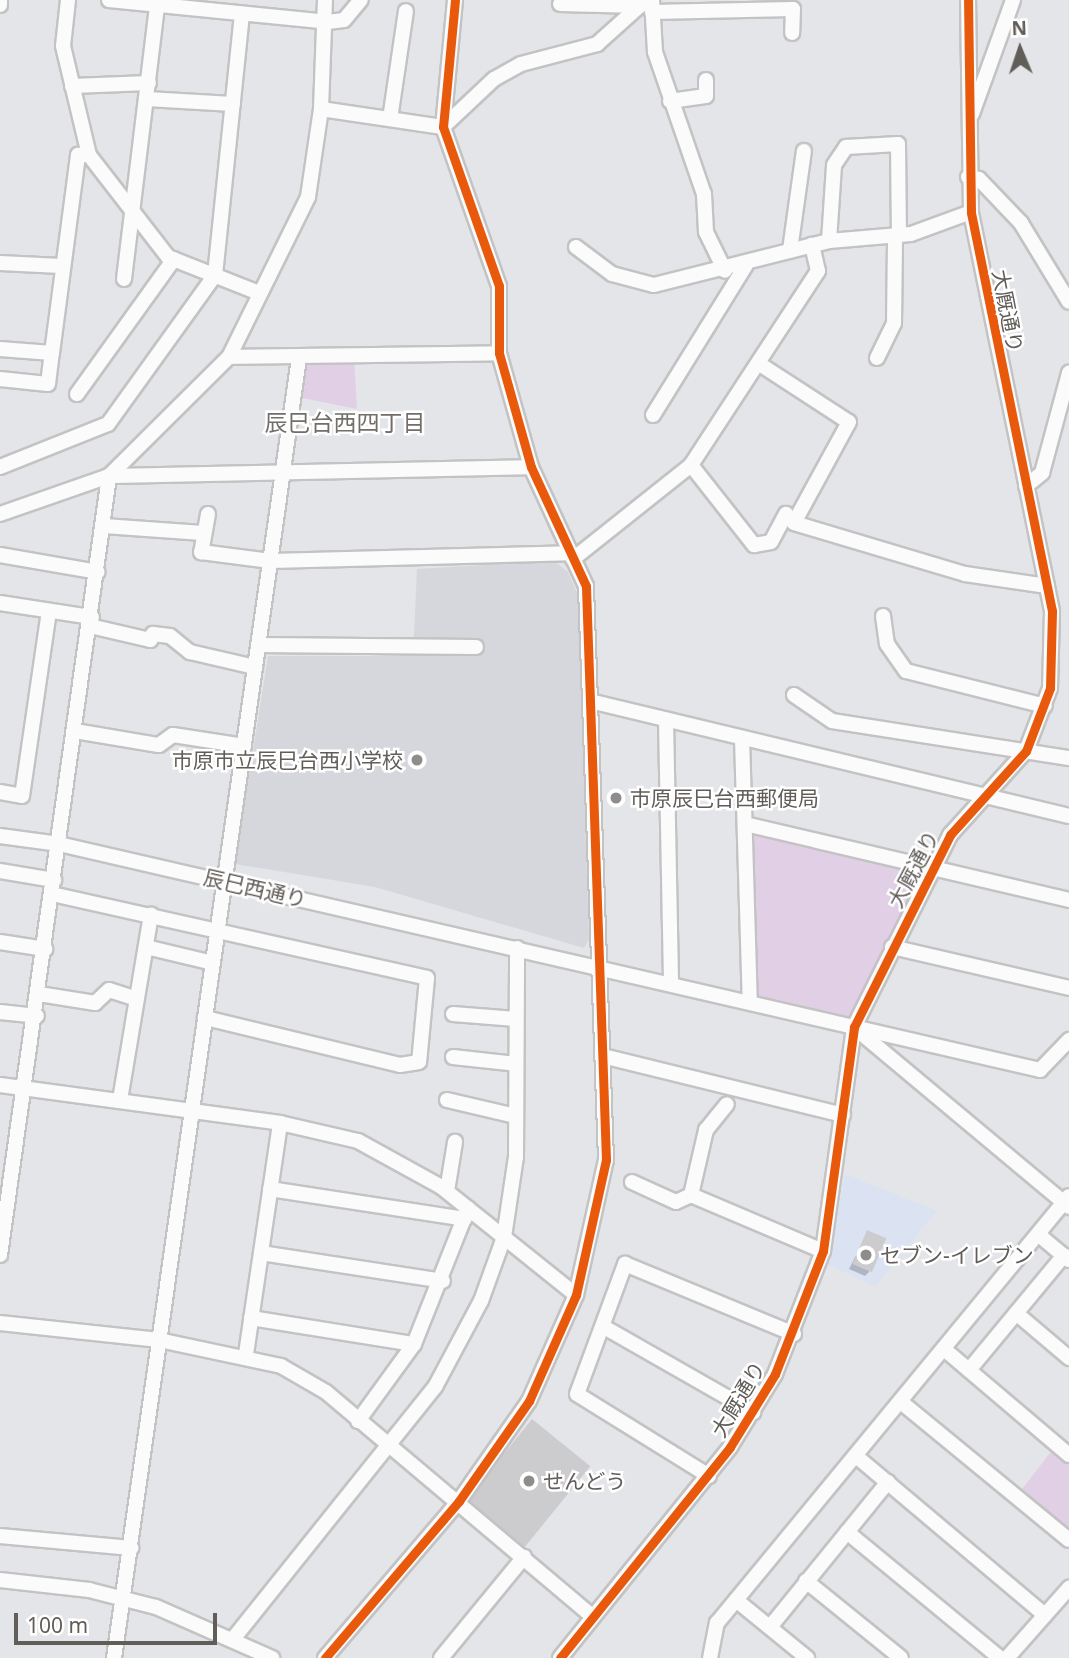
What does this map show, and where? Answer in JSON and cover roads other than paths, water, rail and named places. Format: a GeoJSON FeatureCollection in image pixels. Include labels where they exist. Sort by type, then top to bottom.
{"type":"FeatureCollection","features":[{"type":"Feature","properties":{"kind":"street"},"geometry":{"type":"LineString","coordinates":[[68,0],[63,46],[89,155],[133,220],[173,259],[260,293]]}},
{"type":"Feature","properties":{"kind":"street"},"geometry":{"type":"LineString","coordinates":[[109,0],[328,22],[344,20],[361,0]]}},
{"type":"Feature","properties":{"kind":"street"},"geometry":{"type":"LineString","coordinates":[[0,1255],[7,1167],[27,1087],[109,476],[229,357],[308,197],[321,108],[328,22],[325,0]]}},
{"type":"Feature","properties":{"kind":"street"},"geometry":{"type":"LineString","coordinates":[[325,1658],[459,1501],[529,1401],[576,1295],[606,1160],[607,1057],[594,702],[586,586],[531,467],[499,352],[499,286],[443,127],[455,0]]}},
{"type":"Feature","properties":{"kind":"street","name":"大厩通り"},"geometry":{"type":"LineString","coordinates":[[560,1658],[709,1476],[754,1412],[794,1334],[823,1251],[854,1027],[950,835],[1026,751],[1045,706],[1055,666],[1046,586],[971,212],[968,177],[968,0]]}},
{"type":"Feature","properties":{"kind":"street"},"geometry":{"type":"LineString","coordinates":[[968,125],[1013,0]]}},
{"type":"Feature","properties":{"kind":"street"},"geometry":{"type":"LineString","coordinates":[[124,279],[157,3]]}},
{"type":"Feature","properties":{"kind":"street"},"geometry":{"type":"LineString","coordinates":[[561,4],[793,9],[792,33]]}},
{"type":"Feature","properties":{"kind":"street"},"geometry":{"type":"LineString","coordinates":[[443,127],[494,79],[521,64],[597,44],[647,5]]}},
{"type":"Feature","properties":{"kind":"street"},"geometry":{"type":"LineString","coordinates":[[647,5],[655,52],[704,194],[706,232],[725,271]]}},
{"type":"Feature","properties":{"kind":"street"},"geometry":{"type":"LineString","coordinates":[[390,119],[406,11]]}},
{"type":"Feature","properties":{"kind":"street"},"geometry":{"type":"LineString","coordinates":[[0,467],[108,424],[215,275],[242,15]]}},
{"type":"Feature","properties":{"kind":"street"},"geometry":{"type":"LineString","coordinates":[[670,101],[706,96],[706,80]]}},
{"type":"Feature","properties":{"kind":"street"},"geometry":{"type":"LineString","coordinates":[[72,86],[149,83]]}},
{"type":"Feature","properties":{"kind":"street"},"geometry":{"type":"LineString","coordinates":[[147,99],[233,104]]}},
{"type":"Feature","properties":{"kind":"street"},"geometry":{"type":"LineString","coordinates":[[321,108],[443,127]]}},
{"type":"Feature","properties":{"kind":"street"},"geometry":{"type":"LineString","coordinates":[[829,241],[834,165],[846,147],[898,144],[894,323],[877,358]]}},
{"type":"Feature","properties":{"kind":"street"},"geometry":{"type":"LineString","coordinates":[[790,250],[804,151]]}},
{"type":"Feature","properties":{"kind":"street"},"geometry":{"type":"LineString","coordinates":[[0,379],[48,384],[71,176],[78,155],[89,155]]}},
{"type":"Feature","properties":{"kind":"street"},"geometry":{"type":"LineString","coordinates":[[968,177],[979,179],[1021,223],[1069,302]]}},
{"type":"Feature","properties":{"kind":"street"},"geometry":{"type":"LineString","coordinates":[[576,247],[612,274],[654,285],[725,271],[790,250],[829,241],[897,235],[971,212]]}},
{"type":"Feature","properties":{"kind":"street"},"geometry":{"type":"LineString","coordinates":[[208,514],[201,552],[270,561],[572,556],[691,465],[818,271],[812,245]]}},
{"type":"Feature","properties":{"kind":"street"},"geometry":{"type":"LineString","coordinates":[[77,394],[173,259]]}},
{"type":"Feature","properties":{"kind":"street"},"geometry":{"type":"LineString","coordinates":[[0,263],[61,266]]}},
{"type":"Feature","properties":{"kind":"street"},"geometry":{"type":"LineString","coordinates":[[653,415],[746,265]]}},
{"type":"Feature","properties":{"kind":"street"},"geometry":{"type":"LineString","coordinates":[[0,349],[52,353]]}},
{"type":"Feature","properties":{"kind":"street"},"geometry":{"type":"LineString","coordinates":[[229,357],[299,358],[499,352]]}},
{"type":"Feature","properties":{"kind":"street"},"geometry":{"type":"LineString","coordinates":[[114,1658],[299,358]]}},
{"type":"Feature","properties":{"kind":"street"},"geometry":{"type":"LineString","coordinates":[[758,363],[849,422],[794,523],[965,574],[1046,586]]}},
{"type":"Feature","properties":{"kind":"street"},"geometry":{"type":"LineString","coordinates":[[1026,486],[1042,473],[1069,373]]}},
{"type":"Feature","properties":{"kind":"street"},"geometry":{"type":"LineString","coordinates":[[691,465],[754,545],[771,542],[786,514]]}},
{"type":"Feature","properties":{"kind":"street"},"geometry":{"type":"LineString","coordinates":[[0,514],[109,476],[531,467]]}},
{"type":"Feature","properties":{"kind":"street"},"geometry":{"type":"LineString","coordinates":[[104,526],[203,533]]}},
{"type":"Feature","properties":{"kind":"street"},"geometry":{"type":"LineString","coordinates":[[0,555],[98,572]]}},
{"type":"Feature","properties":{"kind":"street"},"geometry":{"type":"LineString","coordinates":[[0,603],[50,611],[150,640],[153,634],[170,636],[190,652],[255,667]]}},
{"type":"Feature","properties":{"kind":"street"},"geometry":{"type":"LineString","coordinates":[[0,792],[22,796],[50,611]]}},
{"type":"Feature","properties":{"kind":"street"},"geometry":{"type":"LineString","coordinates":[[883,616],[887,644],[906,671],[1045,706]]}},
{"type":"Feature","properties":{"kind":"street"},"geometry":{"type":"LineString","coordinates":[[258,645],[476,647]]}},
{"type":"Feature","properties":{"kind":"street"},"geometry":{"type":"LineString","coordinates":[[1055,666],[1069,655]]}},
{"type":"Feature","properties":{"kind":"street"},"geometry":{"type":"LineString","coordinates":[[794,695],[832,721],[1069,758]]}},
{"type":"Feature","properties":{"kind":"street"},"geometry":{"type":"LineString","coordinates":[[594,702],[1069,816]]}},
{"type":"Feature","properties":{"kind":"street"},"geometry":{"type":"LineString","coordinates":[[666,720],[671,984]]}},
{"type":"Feature","properties":{"kind":"street"},"geometry":{"type":"LineString","coordinates":[[75,731],[159,745],[173,735],[244,746]]}},
{"type":"Feature","properties":{"kind":"street"},"geometry":{"type":"LineString","coordinates":[[742,738],[750,1002]]}},
{"type":"Feature","properties":{"kind":"street"},"geometry":{"type":"LineString","coordinates":[[745,824],[1069,900]]}},
{"type":"Feature","properties":{"kind":"street","name":"辰巳西通り"},"geometry":{"type":"LineString","coordinates":[[0,836],[59,844],[224,881],[1040,1070],[1069,1040]]}},
{"type":"Feature","properties":{"kind":"street"},"geometry":{"type":"LineString","coordinates":[[0,871],[151,915],[426,978],[419,1062],[400,1065],[205,1018]]}},
{"type":"Feature","properties":{"kind":"street"},"geometry":{"type":"LineString","coordinates":[[120,1100],[151,915]]}},
{"type":"Feature","properties":{"kind":"street"},"geometry":{"type":"LineString","coordinates":[[0,942],[45,949]]}},
{"type":"Feature","properties":{"kind":"street"},"geometry":{"type":"LineString","coordinates":[[146,947],[213,963]]}},
{"type":"Feature","properties":{"kind":"street"},"geometry":{"type":"LineString","coordinates":[[233,1639],[391,1446],[459,1348],[504,1237],[516,1116],[516,947]]}},
{"type":"Feature","properties":{"kind":"street"},"geometry":{"type":"LineString","coordinates":[[892,947],[1069,988]]}},
{"type":"Feature","properties":{"kind":"street"},"geometry":{"type":"LineString","coordinates":[[40,994],[95,1003],[109,990],[137,999]]}},
{"type":"Feature","properties":{"kind":"street"},"geometry":{"type":"LineString","coordinates":[[0,1012],[37,1016]]}},
{"type":"Feature","properties":{"kind":"street"},"geometry":{"type":"LineString","coordinates":[[453,1014],[516,1019]]}},
{"type":"Feature","properties":{"kind":"street"},"geometry":{"type":"LineString","coordinates":[[710,1658],[711,1633],[736,1600],[1067,1202],[854,1027]]}},
{"type":"Feature","properties":{"kind":"street"},"geometry":{"type":"LineString","coordinates":[[453,1057],[516,1064]]}},
{"type":"Feature","properties":{"kind":"street"},"geometry":{"type":"LineString","coordinates":[[607,1057],[843,1115]]}},
{"type":"Feature","properties":{"kind":"street"},"geometry":{"type":"LineString","coordinates":[[0,1085],[280,1123],[358,1141],[447,1191],[466,1214],[504,1237],[576,1295]]}},
{"type":"Feature","properties":{"kind":"street"},"geometry":{"type":"LineString","coordinates":[[447,1100],[516,1116]]}},
{"type":"Feature","properties":{"kind":"street"},"geometry":{"type":"LineString","coordinates":[[691,1195],[706,1130],[727,1104]]}},
{"type":"Feature","properties":{"kind":"street"},"geometry":{"type":"LineString","coordinates":[[246,1354],[280,1123]]}},
{"type":"Feature","properties":{"kind":"street"},"geometry":{"type":"LineString","coordinates":[[447,1191],[455,1142]]}},
{"type":"Feature","properties":{"kind":"street"},"geometry":{"type":"LineString","coordinates":[[632,1182],[676,1202],[691,1195],[823,1251]]}},
{"type":"Feature","properties":{"kind":"street"},"geometry":{"type":"LineString","coordinates":[[270,1189],[466,1214]]}},
{"type":"Feature","properties":{"kind":"street"},"geometry":{"type":"LineString","coordinates":[[358,1421],[414,1344],[443,1281],[466,1214]]}},
{"type":"Feature","properties":{"kind":"street"},"geometry":{"type":"LineString","coordinates":[[970,1370],[1066,1257],[1039,1235]]}},
{"type":"Feature","properties":{"kind":"street"},"geometry":{"type":"LineString","coordinates":[[261,1253],[443,1281]]}},
{"type":"Feature","properties":{"kind":"street"},"geometry":{"type":"LineString","coordinates":[[709,1476],[577,1395],[625,1264],[794,1334]]}},
{"type":"Feature","properties":{"kind":"street"},"geometry":{"type":"LineString","coordinates":[[1016,1313],[1069,1358]]}},
{"type":"Feature","properties":{"kind":"street"},"geometry":{"type":"LineString","coordinates":[[251,1318],[414,1344]]}},
{"type":"Feature","properties":{"kind":"street"},"geometry":{"type":"LineString","coordinates":[[0,1323],[159,1340],[246,1354],[312,1382],[459,1501],[593,1617]]}},
{"type":"Feature","properties":{"kind":"street"},"geometry":{"type":"LineString","coordinates":[[604,1326],[754,1412]]}},
{"type":"Feature","properties":{"kind":"street"},"geometry":{"type":"LineString","coordinates":[[944,1349],[1069,1455]]}},
{"type":"Feature","properties":{"kind":"street"},"geometry":{"type":"LineString","coordinates":[[901,1402],[1069,1540]]}},
{"type":"Feature","properties":{"kind":"street"},"geometry":{"type":"LineString","coordinates":[[856,1456],[1045,1615]]}},
{"type":"Feature","properties":{"kind":"street"},"geometry":{"type":"LineString","coordinates":[[770,1627],[888,1482]]}},
{"type":"Feature","properties":{"kind":"street"},"geometry":{"type":"LineString","coordinates":[[847,1532],[1000,1658]]}},
{"type":"Feature","properties":{"kind":"street"},"geometry":{"type":"LineString","coordinates":[[0,1536],[131,1548]]}},
{"type":"Feature","properties":{"kind":"street"},"geometry":{"type":"LineString","coordinates":[[441,1658],[524,1557]]}},
{"type":"Feature","properties":{"kind":"street"},"geometry":{"type":"LineString","coordinates":[[0,1580],[123,1597],[233,1639],[272,1658]]}},
{"type":"Feature","properties":{"kind":"street"},"geometry":{"type":"LineString","coordinates":[[806,1581],[901,1658]]}},
{"type":"Feature","properties":{"kind":"street"},"geometry":{"type":"LineString","coordinates":[[1007,1658],[1069,1588]]}},
{"type":"Feature","properties":{"kind":"street"},"geometry":{"type":"LineString","coordinates":[[736,1600],[807,1658]]}},
{"type":"Feature","properties":{"kind":"place","name":"市原市立辰巳台西小学校"},"geometry":{"type":"Point","coordinates":[417,760]}},
{"type":"Feature","properties":{"kind":"place","name":"市原辰巳台西郵便局"},"geometry":{"type":"Point","coordinates":[616,798]}},
{"type":"Feature","properties":{"kind":"place","name":"セブン-イレブン"},"geometry":{"type":"Point","coordinates":[866,1255]}},
{"type":"Feature","properties":{"kind":"place","name":"せんどう"},"geometry":{"type":"Point","coordinates":[529,1481]}},
{"type":"Feature","properties":{"kind":"district","name":"辰巳台西四丁目"},"geometry":{"type":"Point","coordinates":[345,422]}}]}
